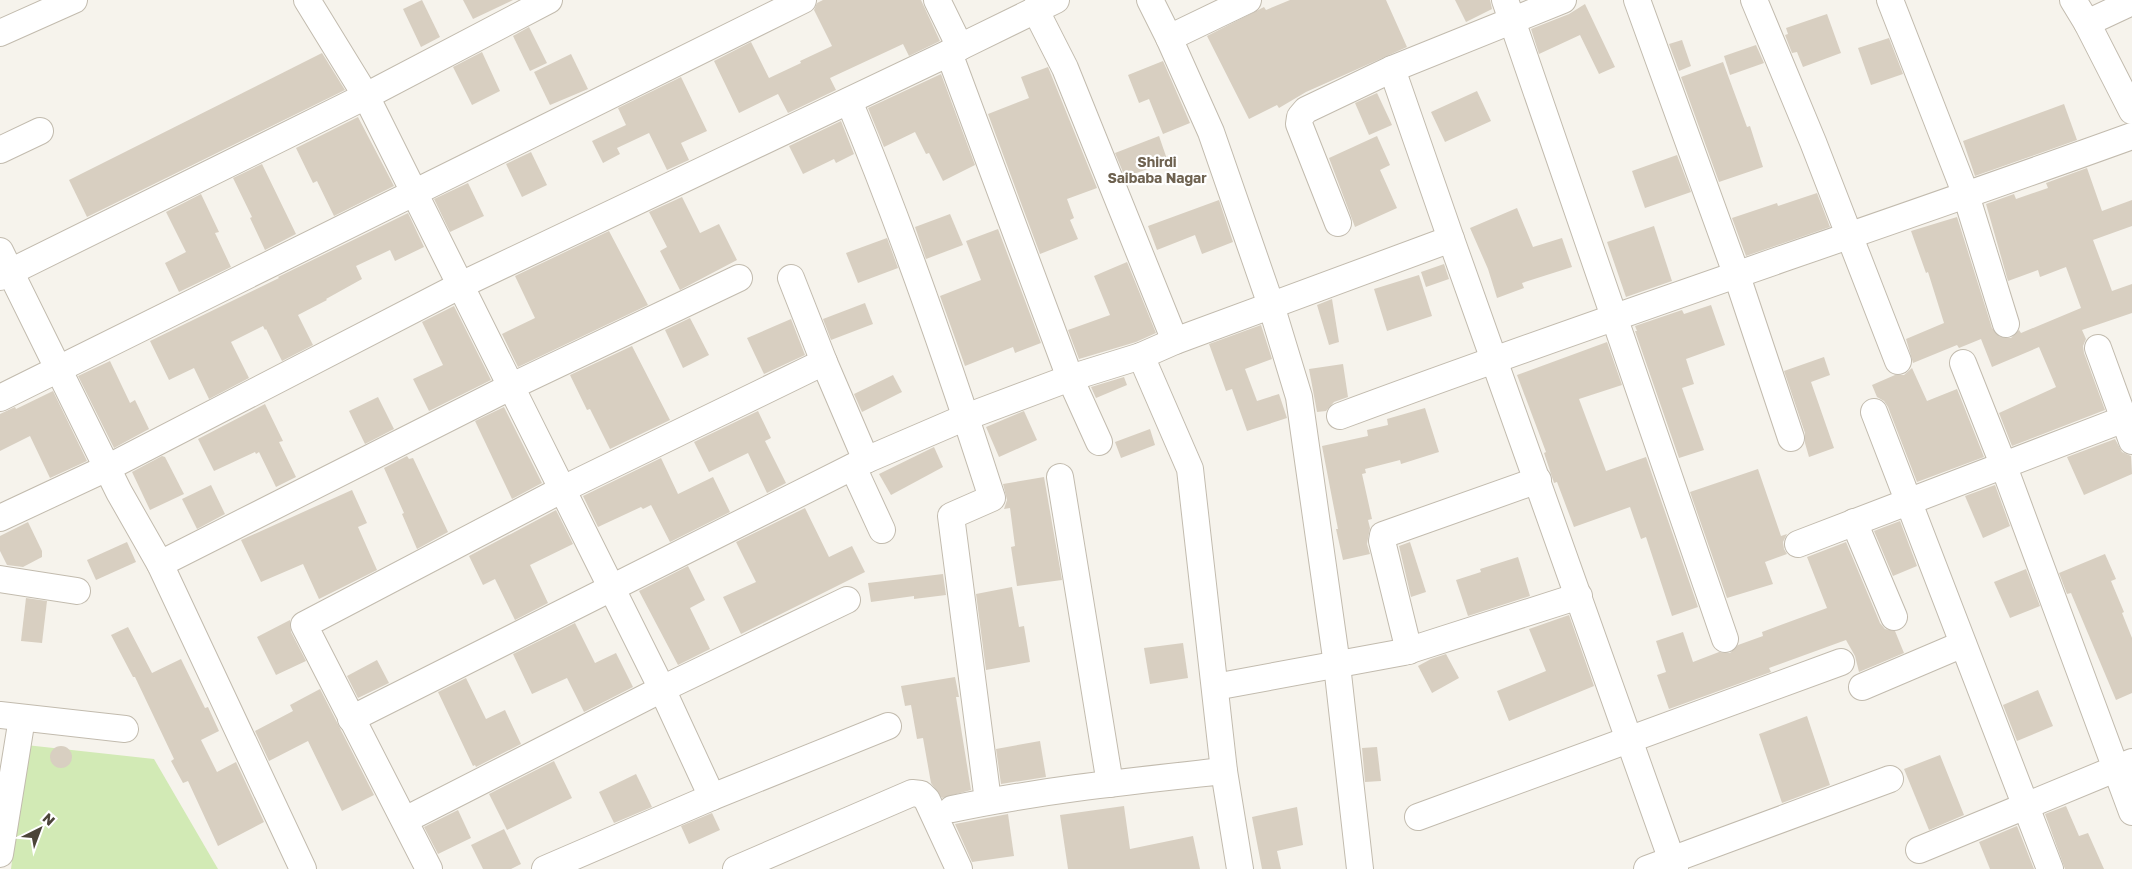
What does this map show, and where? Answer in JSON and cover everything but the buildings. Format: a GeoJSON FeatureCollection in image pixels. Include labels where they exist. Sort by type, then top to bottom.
{"type":"FeatureCollection","features":[{"type":"Feature","properties":{"kind":"street"},"geometry":{"type":"LineString","coordinates":[[0,33],[74,0]]}},
{"type":"Feature","properties":{"kind":"street"},"geometry":{"type":"LineString","coordinates":[[303,869],[160,564],[107,468],[58,370],[3,267],[366,96],[549,0]]}},
{"type":"Feature","properties":{"kind":"street"},"geometry":{"type":"LineString","coordinates":[[0,398],[803,0]]}},
{"type":"Feature","properties":{"kind":"street"},"geometry":{"type":"LineString","coordinates":[[937,0],[1070,378],[1100,442]]}},
{"type":"Feature","properties":{"kind":"street"},"geometry":{"type":"LineString","coordinates":[[1150,0],[1211,132],[1272,305],[1299,396],[1337,665],[1360,869]]}},
{"type":"Feature","properties":{"kind":"street"},"geometry":{"type":"LineString","coordinates":[[1169,38],[1248,0]]}},
{"type":"Feature","properties":{"kind":"street"},"geometry":{"type":"LineString","coordinates":[[1338,223],[1299,124],[1300,117],[1306,110],[1510,9],[1563,0]]}},
{"type":"Feature","properties":{"kind":"street"},"geometry":{"type":"LineString","coordinates":[[1637,0],[1737,276],[1791,438]]}},
{"type":"Feature","properties":{"kind":"street"},"geometry":{"type":"LineString","coordinates":[[1754,0],[1813,142],[1898,361]]}},
{"type":"Feature","properties":{"kind":"street"},"geometry":{"type":"LineString","coordinates":[[1890,0],[1966,195],[2006,324]]}},
{"type":"Feature","properties":{"kind":"street"},"geometry":{"type":"LineString","coordinates":[[2072,0],[2132,111]]}},
{"type":"Feature","properties":{"kind":"street"},"geometry":{"type":"LineString","coordinates":[[310,1],[366,96],[662,689],[712,797]]}},
{"type":"Feature","properties":{"kind":"street"},"geometry":{"type":"LineString","coordinates":[[2086,23],[2132,2]]}},
{"type":"Feature","properties":{"kind":"street"},"geometry":{"type":"LineString","coordinates":[[0,518],[107,468],[460,285],[849,101],[1045,5],[1065,68],[1175,341]]}},
{"type":"Feature","properties":{"kind":"street"},"geometry":{"type":"LineString","coordinates":[[1510,9],[1725,639]]}},
{"type":"Feature","properties":{"kind":"street"},"geometry":{"type":"LineString","coordinates":[[1392,69],[1674,865]]}},
{"type":"Feature","properties":{"kind":"street"},"geometry":{"type":"LineString","coordinates":[[849,101],[887,194],[966,417],[992,498],[951,516],[988,801]]}},
{"type":"Feature","properties":{"kind":"street"},"geometry":{"type":"LineString","coordinates":[[0,150],[40,131]]}},
{"type":"Feature","properties":{"kind":"street"},"geometry":{"type":"LineString","coordinates":[[1340,416],[1495,358],[1737,276],[2132,136]]}},
{"type":"Feature","properties":{"kind":"street"},"geometry":{"type":"LineString","coordinates":[[351,719],[859,463],[966,417],[1070,378],[1141,356],[1175,341],[1451,239]]}},
{"type":"Feature","properties":{"kind":"street"},"geometry":{"type":"LineString","coordinates":[[160,564],[512,386],[739,278]]}},
{"type":"Feature","properties":{"kind":"street"},"geometry":{"type":"LineString","coordinates":[[791,278],[824,362],[882,530]]}},
{"type":"Feature","properties":{"kind":"street"},"geometry":{"type":"LineString","coordinates":[[1798,544],[2003,464],[2129,425],[2098,348]]}},
{"type":"Feature","properties":{"kind":"street"},"geometry":{"type":"LineString","coordinates":[[1141,356],[1190,469],[1224,771],[1240,869]]}},
{"type":"Feature","properties":{"kind":"street"},"geometry":{"type":"LineString","coordinates":[[429,869],[304,625],[563,489],[824,362]]}},
{"type":"Feature","properties":{"kind":"street"},"geometry":{"type":"LineString","coordinates":[[1963,364],[2124,766],[2132,812]]}},
{"type":"Feature","properties":{"kind":"street"},"geometry":{"type":"LineString","coordinates":[[1874,412],[1910,501],[2050,869]]}},
{"type":"Feature","properties":{"kind":"street"},"geometry":{"type":"LineString","coordinates":[[1060,477],[1110,784]]}},
{"type":"Feature","properties":{"kind":"street"},"geometry":{"type":"LineString","coordinates":[[1409,651],[1382,541],[1383,535],[1538,480]]}},
{"type":"Feature","properties":{"kind":"street"},"geometry":{"type":"LineString","coordinates":[[1854,522],[1894,617]]}},
{"type":"Feature","properties":{"kind":"street"},"geometry":{"type":"LineString","coordinates":[[0,579],[78,591]]}},
{"type":"Feature","properties":{"kind":"street"},"geometry":{"type":"LineString","coordinates":[[1215,688],[1409,651],[1579,596]]}},
{"type":"Feature","properties":{"kind":"street"},"geometry":{"type":"LineString","coordinates":[[405,820],[662,689],[847,600]]}},
{"type":"Feature","properties":{"kind":"street"},"geometry":{"type":"LineString","coordinates":[[1862,687],[1963,644]]}},
{"type":"Feature","properties":{"kind":"street"},"geometry":{"type":"LineString","coordinates":[[1418,817],[1841,662]]}},
{"type":"Feature","properties":{"kind":"street"},"geometry":{"type":"LineString","coordinates":[[0,854],[11,717],[125,729]]}},
{"type":"Feature","properties":{"kind":"street"},"geometry":{"type":"LineString","coordinates":[[545,869],[712,797],[888,726]]}},
{"type":"Feature","properties":{"kind":"street"},"geometry":{"type":"LineString","coordinates":[[1920,850],[2124,766]]}},
{"type":"Feature","properties":{"kind":"street"},"geometry":{"type":"LineString","coordinates":[[952,808],[988,801],[1110,784],[1224,771]]}},
{"type":"Feature","properties":{"kind":"street"},"geometry":{"type":"LineString","coordinates":[[1647,869],[1674,865],[1890,779]]}},
{"type":"Feature","properties":{"kind":"street"},"geometry":{"type":"LineString","coordinates":[[736,869],[912,793],[920,794],[927,800],[959,869]]}},
{"type":"Feature","properties":{"kind":"green space"},"geometry":{"type":"Polygon","coordinates":[[[26,745],[154,759],[218,869],[11,869],[26,745]]]}},
{"type":"Feature","properties":{"kind":"district","name":"Shirdi Saibaba Nagar"},"geometry":{"type":"Point","coordinates":[1157,170]}}]}
